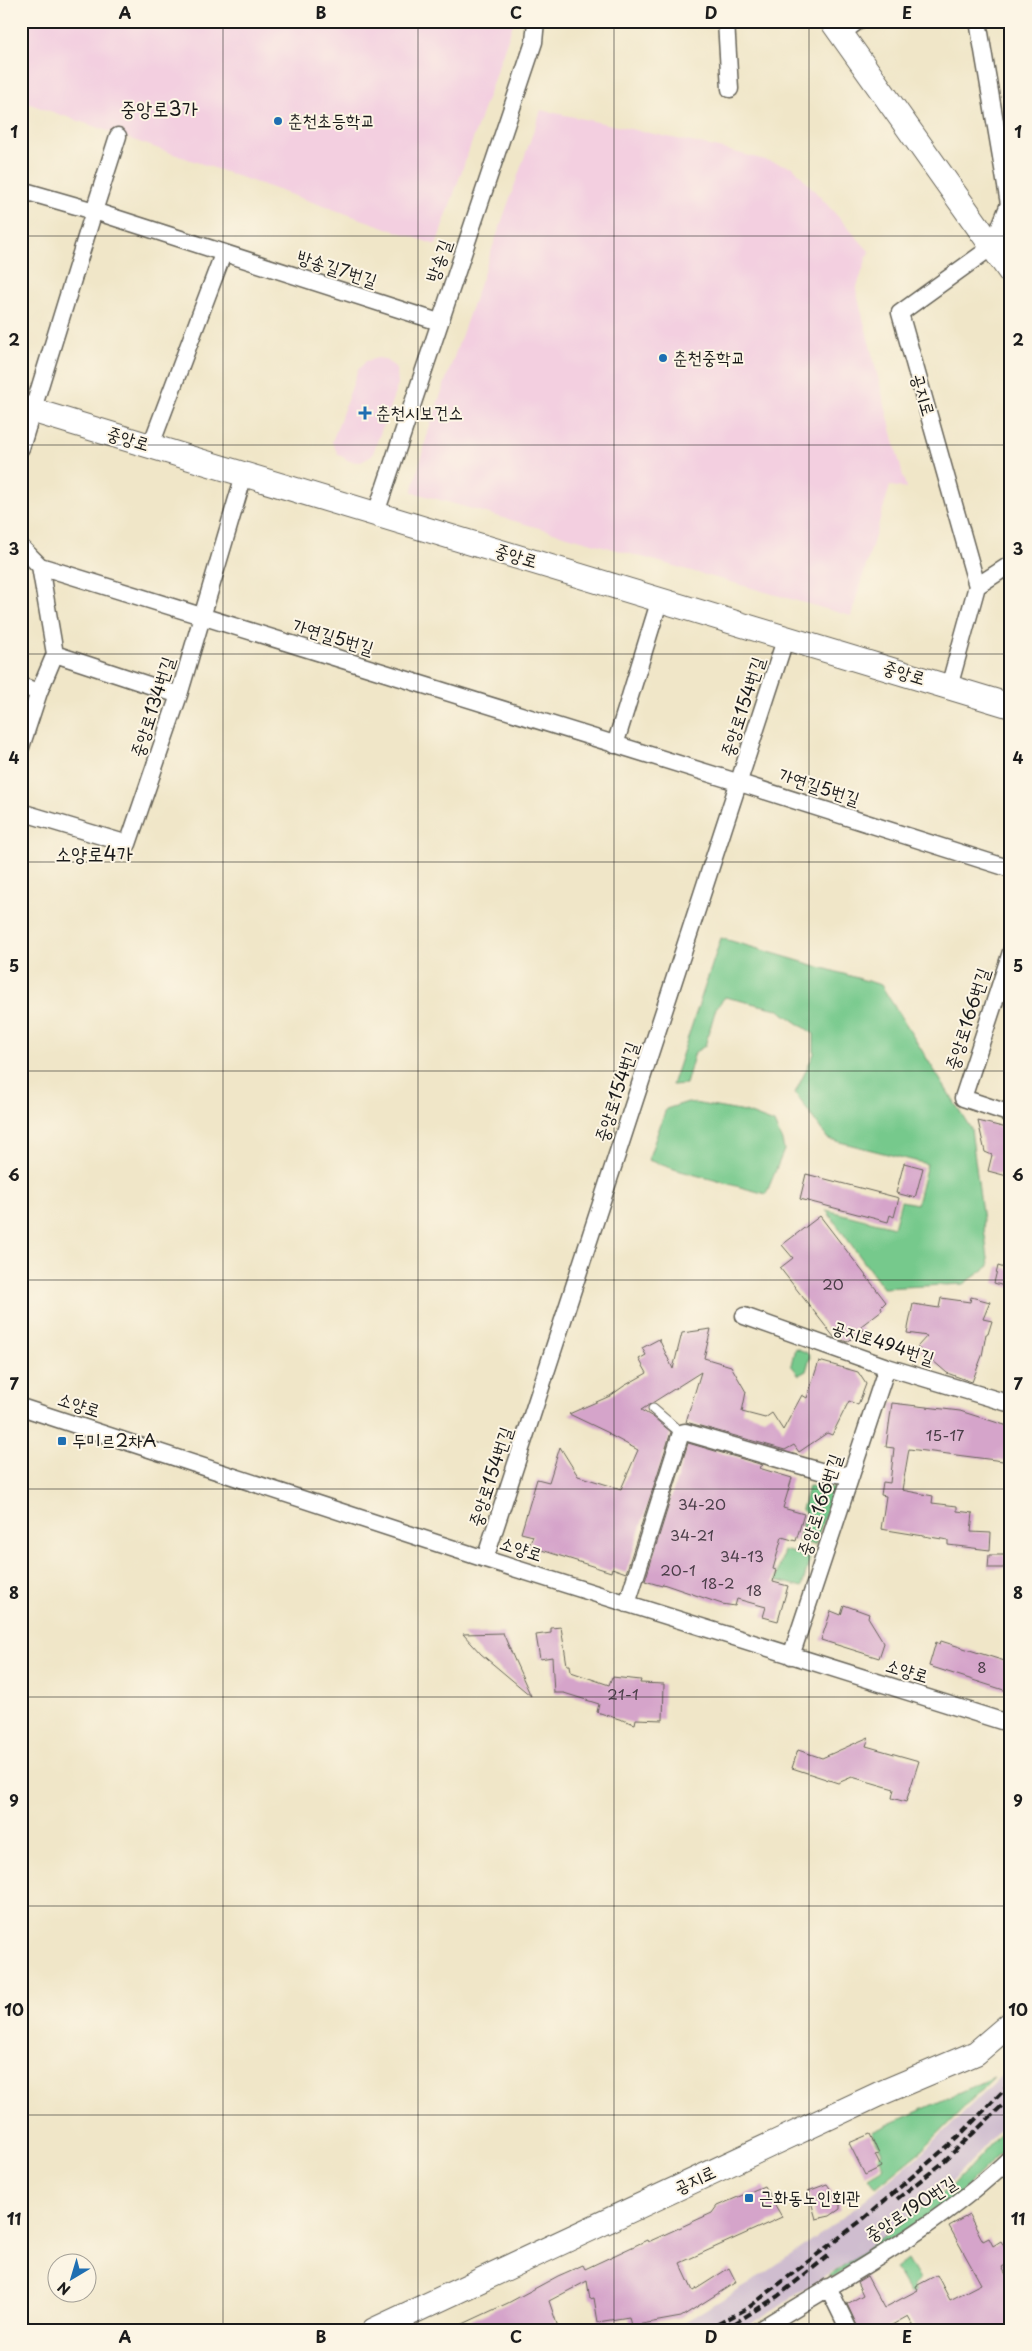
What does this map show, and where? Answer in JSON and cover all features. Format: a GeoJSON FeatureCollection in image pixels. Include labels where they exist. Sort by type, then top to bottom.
{"type":"FeatureCollection","features":[{"type":"Feature","properties":{"kind":"street","name":"방송길"},"geometry":{"type":"LineString","coordinates":[[376,514],[534,42],[536,21]]}},
{"type":"Feature","properties":{"kind":"street"},"geometry":{"type":"LineString","coordinates":[[726,21],[730,89]]}},
{"type":"Feature","properties":{"kind":"street"},"geometry":{"type":"LineString","coordinates":[[978,21],[1009,204],[1001,240]]}},
{"type":"Feature","properties":{"kind":"street"},"geometry":{"type":"LineString","coordinates":[[844,25],[1001,240],[1011,273]]}},
{"type":"Feature","properties":{"kind":"street"},"geometry":{"type":"LineString","coordinates":[[21,448],[27,409],[118,136]]}},
{"type":"Feature","properties":{"kind":"street","name":"방송길7번길"},"geometry":{"type":"LineString","coordinates":[[21,190],[94,211],[439,322]]}},
{"type":"Feature","properties":{"kind":"street","name":"공지로"},"geometry":{"type":"LineString","coordinates":[[977,586],[900,313],[1001,240]]}},
{"type":"Feature","properties":{"kind":"street"},"geometry":{"type":"LineString","coordinates":[[151,446],[223,254]]}},
{"type":"Feature","properties":{"kind":"street","name":"중앙로"},"geometry":{"type":"LineString","coordinates":[[27,409],[1011,706]]}},
{"type":"Feature","properties":{"kind":"street","name":"중앙로134번길"},"geometry":{"type":"LineString","coordinates":[[21,812],[128,844],[179,695],[244,475]]}},
{"type":"Feature","properties":{"kind":"street","name":"가연길5번길"},"geometry":{"type":"LineString","coordinates":[[21,547],[40,566],[615,745],[740,782],[1011,869]]}},
{"type":"Feature","properties":{"kind":"street"},"geometry":{"type":"LineString","coordinates":[[949,687],[977,586],[1011,564]]}},
{"type":"Feature","properties":{"kind":"street"},"geometry":{"type":"LineString","coordinates":[[21,747],[39,692],[55,654],[40,566]]}},
{"type":"Feature","properties":{"kind":"street"},"geometry":{"type":"LineString","coordinates":[[615,745],[660,599]]}},
{"type":"Feature","properties":{"kind":"street","name":"중앙로154번길"},"geometry":{"type":"LineString","coordinates":[[485,1558],[786,637]]}},
{"type":"Feature","properties":{"kind":"street"},"geometry":{"type":"LineString","coordinates":[[55,654],[179,695]]}},
{"type":"Feature","properties":{"kind":"street"},"geometry":{"type":"LineString","coordinates":[[21,686],[39,692]]}},
{"type":"Feature","properties":{"kind":"street","name":"중앙로166번길"},"geometry":{"type":"LineString","coordinates":[[1011,952],[1006,986],[963,1098],[1011,1114]]}},
{"type":"Feature","properties":{"kind":"street","name":"공지로494번길"},"geometry":{"type":"LineString","coordinates":[[744,1316],[887,1367],[1011,1404]]}},
{"type":"Feature","properties":{"kind":"street","name":"중앙로166번길"},"geometry":{"type":"LineString","coordinates":[[791,1656],[887,1367]]}},
{"type":"Feature","properties":{"kind":"street","name":"소양로"},"geometry":{"type":"LineString","coordinates":[[21,1407],[627,1604],[791,1656],[1010,1721]]}},
{"type":"Feature","properties":{"kind":"street"},"geometry":{"type":"LineString","coordinates":[[627,1604],[681,1433],[685,1432],[820,1471],[851,1476]]}},
{"type":"Feature","properties":{"kind":"street","name":"공지로"},"geometry":{"type":"LineString","coordinates":[[374,2330],[879,2094],[976,2053],[1011,2023]]}},
{"type":"Feature","properties":{"kind":"street","name":"중앙로190번길"},"geometry":{"type":"LineString","coordinates":[[759,2330],[950,2211],[980,2187],[1011,2158]]}},
{"type":"Feature","properties":{"kind":"street"},"geometry":{"type":"LineString","coordinates":[[828,2287],[849,2330]]}},
{"type":"Feature","properties":{"kind":"lane"},"geometry":{"type":"LineString","coordinates":[[653,1409],[681,1433]]}},
{"type":"Feature","properties":{"kind":"lane"},"geometry":{"type":"LineString","coordinates":[[21,2318],[27,2330]]}},
{"type":"Feature","properties":{"kind":"shaded area","name":"춘천초등학교"},"geometry":{"type":"Polygon","coordinates":[[[21,21],[514,21],[436,245],[21,101],[21,21]]]}},
{"type":"Feature","properties":{"kind":"shaded area","name":"춘천중학교"},"geometry":{"type":"Polygon","coordinates":[[[541,110],[715,147],[793,167],[869,251],[856,290],[906,488],[890,486],[851,616],[412,492],[430,425],[541,110]]]}},
{"type":"Feature","properties":{"kind":"shaded area","name":"춘천시보건소"},"geometry":{"type":"Polygon","coordinates":[[[378,358],[384,359],[394,366],[397,372],[398,384],[372,456],[361,462],[349,461],[338,454],[332,442],[358,370],[366,361],[378,358]]]}},
{"type":"Feature","properties":{"kind":"shaded area"},"geometry":{"type":"Polygon","coordinates":[[[1011,2066],[1011,2118],[951,2183],[856,2257],[741,2330],[671,2330],[748,2284],[827,2230],[921,2154],[1011,2066]]]}},
{"type":"Feature","properties":{"kind":"green space"},"geometry":{"type":"Polygon","coordinates":[[[721,938],[881,985],[971,1129],[989,1266],[964,1284],[883,1288],[826,1210],[894,1227],[901,1201],[917,1204],[927,1164],[828,1139],[795,1093],[814,1054],[814,1034],[777,1009],[725,997],[716,1008],[705,1046],[695,1052],[686,1084],[672,1085],[721,938]]]}},
{"type":"Feature","properties":{"kind":"green space"},"geometry":{"type":"Polygon","coordinates":[[[688,1102],[745,1112],[774,1123],[784,1150],[766,1194],[677,1170],[648,1160],[666,1109],[688,1102]]]}},
{"type":"Feature","properties":{"kind":"green space"},"geometry":{"type":"Polygon","coordinates":[[[795,1348],[806,1352],[810,1357],[806,1371],[799,1375],[791,1365],[795,1348]]]}},
{"type":"Feature","properties":{"kind":"green space"},"geometry":{"type":"Polygon","coordinates":[[[808,1486],[834,1488],[815,1545],[798,1541],[806,1513],[802,1510],[808,1486]]]}},
{"type":"Feature","properties":{"kind":"green space"},"geometry":{"type":"Polygon","coordinates":[[[784,1550],[810,1558],[802,1587],[776,1580],[784,1550]]]}},
{"type":"Feature","properties":{"kind":"green space"},"geometry":{"type":"Polygon","coordinates":[[[994,2077],[922,2150],[876,2187],[869,2177],[884,2168],[878,2157],[882,2153],[872,2132],[994,2077]]]}},
{"type":"Feature","properties":{"kind":"green space"},"geometry":{"type":"Polygon","coordinates":[[[1011,2123],[1011,2143],[958,2195],[833,2278],[828,2277],[952,2186],[1011,2123]]]}},
{"type":"Feature","properties":{"kind":"green space"},"geometry":{"type":"Polygon","coordinates":[[[907,2259],[919,2280],[913,2285],[922,2305],[919,2309],[895,2268],[907,2259]]]}},
{"type":"Feature","properties":{"kind":"building"},"geometry":{"type":"Polygon","coordinates":[[[978,1121],[1011,1129],[1011,1177],[988,1171],[992,1155],[985,1152],[978,1121]]]}},
{"type":"Feature","properties":{"kind":"building"},"geometry":{"type":"Polygon","coordinates":[[[904,1163],[923,1168],[915,1198],[896,1193],[904,1163]]]}},
{"type":"Feature","properties":{"kind":"building"},"geometry":{"type":"Polygon","coordinates":[[[806,1174],[899,1198],[894,1217],[890,1215],[888,1222],[800,1199],[806,1174]]]}},
{"type":"Feature","properties":{"kind":"building"},"geometry":{"type":"Polygon","coordinates":[[[820,1216],[886,1302],[881,1307],[882,1310],[861,1326],[864,1330],[847,1342],[834,1337],[780,1268],[793,1258],[782,1245],[820,1216]]]}},
{"type":"Feature","properties":{"kind":"building"},"geometry":{"type":"Polygon","coordinates":[[[998,1266],[1011,1270],[1011,1288],[994,1283],[998,1266]]]}},
{"type":"Feature","properties":{"kind":"building"},"geometry":{"type":"Polygon","coordinates":[[[971,1297],[990,1302],[983,1319],[992,1321],[988,1334],[986,1334],[982,1356],[972,1382],[947,1373],[917,1347],[927,1336],[907,1333],[913,1304],[939,1308],[941,1298],[970,1302],[971,1297]]]}},
{"type":"Feature","properties":{"kind":"building"},"geometry":{"type":"Polygon","coordinates":[[[711,1329],[704,1358],[731,1366],[746,1392],[742,1412],[765,1418],[772,1413],[783,1430],[802,1395],[807,1398],[819,1361],[858,1372],[866,1384],[858,1405],[849,1401],[832,1435],[827,1433],[799,1452],[794,1445],[785,1450],[686,1422],[701,1372],[641,1410],[671,1432],[626,1573],[612,1568],[611,1572],[529,1546],[533,1536],[521,1533],[537,1479],[549,1482],[560,1447],[578,1476],[621,1489],[638,1450],[609,1433],[569,1414],[610,1396],[647,1373],[639,1359],[646,1355],[642,1348],[659,1339],[673,1369],[682,1333],[711,1329]]]}},
{"type":"Feature","properties":{"kind":"building"},"geometry":{"type":"Polygon","coordinates":[[[892,1403],[960,1411],[1011,1427],[1011,1462],[909,1449],[902,1490],[933,1496],[932,1503],[957,1506],[957,1511],[973,1513],[971,1532],[991,1533],[990,1550],[948,1545],[948,1540],[881,1529],[886,1496],[881,1495],[883,1482],[890,1483],[894,1448],[886,1447],[892,1403]]]}},
{"type":"Feature","properties":{"kind":"building"},"geometry":{"type":"Polygon","coordinates":[[[688,1443],[763,1465],[759,1468],[792,1478],[783,1508],[804,1514],[796,1541],[782,1537],[773,1569],[776,1570],[773,1582],[788,1586],[778,1621],[763,1617],[766,1607],[737,1599],[735,1606],[722,1604],[663,1584],[662,1586],[645,1581],[688,1443]]]}},
{"type":"Feature","properties":{"kind":"building"},"geometry":{"type":"Polygon","coordinates":[[[989,1555],[1005,1555],[1004,1568],[988,1568],[989,1555]]]}},
{"type":"Feature","properties":{"kind":"building"},"geometry":{"type":"Polygon","coordinates":[[[844,1605],[869,1614],[868,1617],[884,1643],[879,1658],[821,1640],[831,1611],[841,1615],[844,1605]]]}},
{"type":"Feature","properties":{"kind":"building"},"geometry":{"type":"Polygon","coordinates":[[[561,1627],[567,1665],[570,1665],[571,1672],[609,1685],[612,1677],[641,1680],[640,1683],[664,1684],[663,1720],[636,1719],[635,1724],[597,1712],[599,1704],[564,1693],[554,1693],[552,1657],[540,1659],[536,1635],[551,1633],[551,1628],[561,1627]]]}},
{"type":"Feature","properties":{"kind":"building"},"geometry":{"type":"Polygon","coordinates":[[[503,1633],[531,1696],[481,1654],[463,1634],[503,1633]]]}},
{"type":"Feature","properties":{"kind":"building"},"geometry":{"type":"Polygon","coordinates":[[[941,1641],[1011,1663],[1011,1680],[1007,1691],[929,1666],[936,1642],[940,1644],[941,1641]]]}},
{"type":"Feature","properties":{"kind":"building"},"geometry":{"type":"Polygon","coordinates":[[[869,1737],[866,1746],[919,1761],[906,1802],[892,1798],[894,1789],[852,1777],[838,1783],[792,1768],[798,1750],[822,1758],[869,1737]]]}},
{"type":"Feature","properties":{"kind":"building"},"geometry":{"type":"Polygon","coordinates":[[[870,2134],[879,2154],[875,2155],[881,2167],[865,2175],[849,2143],[870,2134]]]}},
{"type":"Feature","properties":{"kind":"building"},"geometry":{"type":"Polygon","coordinates":[[[827,2184],[840,2203],[840,2209],[830,2216],[816,2219],[808,2191],[827,2184]]]}},
{"type":"Feature","properties":{"kind":"building"},"geometry":{"type":"Polygon","coordinates":[[[764,2186],[782,2217],[680,2263],[693,2291],[729,2268],[736,2282],[681,2317],[631,2326],[629,2317],[598,2322],[594,2298],[590,2299],[587,2281],[549,2301],[559,2330],[450,2330],[508,2303],[558,2276],[583,2265],[585,2269],[647,2240],[648,2242],[712,2213],[717,2206],[764,2186]]]}},
{"type":"Feature","properties":{"kind":"building"},"geometry":{"type":"Polygon","coordinates":[[[969,2215],[983,2241],[989,2238],[993,2246],[1001,2241],[1011,2259],[1011,2262],[1002,2267],[1011,2284],[1011,2330],[916,2330],[908,2316],[883,2330],[859,2330],[847,2304],[863,2295],[857,2282],[867,2276],[884,2308],[918,2290],[916,2286],[937,2275],[950,2300],[981,2284],[949,2226],[969,2215]]]}},
{"type":"Feature","properties":{"kind":"railway"},"geometry":{"type":"LineString","coordinates":[[707,2330],[748,2308],[862,2220],[957,2138],[1011,2083]]}},
{"type":"Feature","properties":{"kind":"railway"},"geometry":{"type":"LineString","coordinates":[[897,2199],[940,2165],[1011,2097]]}},
{"type":"Feature","properties":{"kind":"railway"},"geometry":{"type":"LineString","coordinates":[[724,2330],[778,2296],[828,2256]]}},
{"type":"Feature","properties":{"kind":"place","name":"춘천초등학교"},"geometry":{"type":"Point","coordinates":[278,121]}},
{"type":"Feature","properties":{"kind":"place","name":"춘천중학교"},"geometry":{"type":"Point","coordinates":[663,358]}},
{"type":"Feature","properties":{"kind":"place","name":"춘천시보건소"},"geometry":{"type":"Point","coordinates":[365,413]}},
{"type":"Feature","properties":{"kind":"place","name":"두미르2차A"},"geometry":{"type":"Point","coordinates":[62,1441]}},
{"type":"Feature","properties":{"kind":"place","name":"근화동노인회관"},"geometry":{"type":"Point","coordinates":[749,2198]}},
{"type":"Feature","properties":{"kind":"district","name":"중앙로3가"},"geometry":{"type":"Point","coordinates":[159,109]}},
{"type":"Feature","properties":{"kind":"district","name":"소양로4가"},"geometry":{"type":"Point","coordinates":[94,854]}}]}
